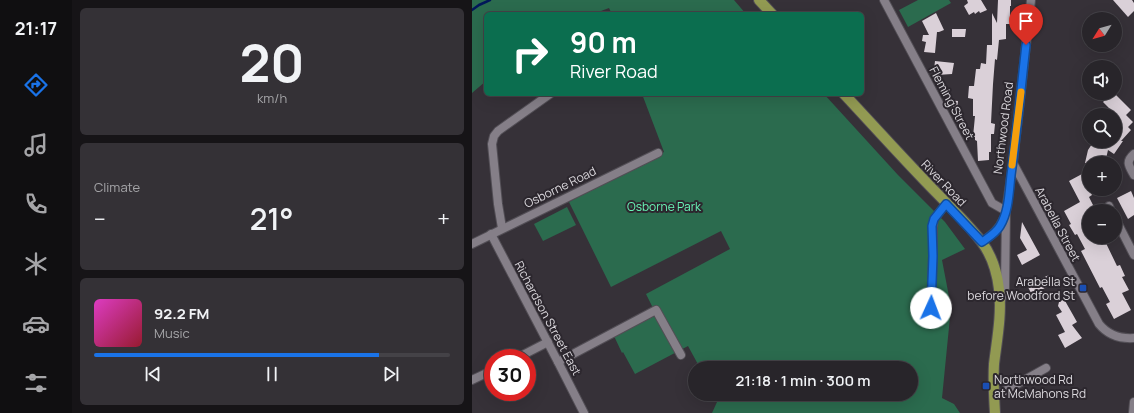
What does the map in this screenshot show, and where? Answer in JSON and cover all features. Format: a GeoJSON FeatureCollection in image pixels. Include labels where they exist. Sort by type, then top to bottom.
{"type":"FeatureCollection","features":[{"type":"Feature","properties":{"kind":"main road"},"geometry":{"type":"LineString","coordinates":[[759,0],[770,12]]}},
{"type":"Feature","properties":{"kind":"main road","name":"River Road"},"geometry":{"type":"LineString","coordinates":[[846,96],[982,242],[991,258],[995,270],[999,287],[1000,303]]}},
{"type":"Feature","properties":{"kind":"main road","name":"Northwood Road"},"geometry":{"type":"LineString","coordinates":[[995,413],[994,378],[1000,322],[1000,303]]}},
{"type":"Feature","properties":{"kind":"street","name":"Fleming Street"},"geometry":{"type":"LineString","coordinates":[[884,0],[992,203],[1006,211]]}},
{"type":"Feature","properties":{"kind":"street","name":"Northwood Road"},"geometry":{"type":"LineString","coordinates":[[1000,303],[1005,288],[1006,211],[1013,163],[1031,0]]}},
{"type":"Feature","properties":{"kind":"street"},"geometry":{"type":"LineString","coordinates":[[502,228],[492,144],[494,136],[498,131],[547,96]]}},
{"type":"Feature","properties":{"kind":"street","name":"Osborne Road"},"geometry":{"type":"LineString","coordinates":[[472,244],[658,153]]}},
{"type":"Feature","properties":{"kind":"street"},"geometry":{"type":"LineString","coordinates":[[1134,154],[1128,161],[1134,175]]}},
{"type":"Feature","properties":{"kind":"street","name":"Arabella Street"},"geometry":{"type":"LineString","coordinates":[[1013,163],[1099,324],[1112,335],[1134,338]]}},
{"type":"Feature","properties":{"kind":"street"},"geometry":{"type":"LineString","coordinates":[[931,308],[933,256],[932,226],[934,219],[946,204]]}},
{"type":"Feature","properties":{"kind":"street","name":"Northwood Road"},"geometry":{"type":"LineString","coordinates":[[982,242],[993,235],[1000,227],[1006,211]]}},
{"type":"Feature","properties":{"kind":"street"},"geometry":{"type":"LineString","coordinates":[[1122,232],[1134,255]]}},
{"type":"Feature","properties":{"kind":"street","name":"Richardson Street East"},"geometry":{"type":"LineString","coordinates":[[491,234],[584,413]]}},
{"type":"Feature","properties":{"kind":"street"},"geometry":{"type":"LineString","coordinates":[[558,362],[656,310],[680,355]]}},
{"type":"Feature","properties":{"kind":"street"},"geometry":{"type":"LineString","coordinates":[[534,349],[548,342]]}},
{"type":"Feature","properties":{"kind":"street"},"geometry":{"type":"LineString","coordinates":[[994,397],[1046,368]]}},
{"type":"Feature","properties":{"kind":"street"},"geometry":{"type":"LineString","coordinates":[[472,380],[484,374]]}},
{"type":"Feature","properties":{"kind":"street"},"geometry":{"type":"LineString","coordinates":[[1133,413],[1134,402]]}},
{"type":"Feature","properties":{"kind":"green space"},"geometry":{"type":"Polygon","coordinates":[[[472,0],[734,0],[744,12],[611,12],[609,8],[598,12],[484,12],[484,83],[472,93],[472,0]]]}},
{"type":"Feature","properties":{"kind":"green space"},"geometry":{"type":"Polygon","coordinates":[[[918,0],[949,0],[951,3],[908,27],[899,10],[918,0]]]}},
{"type":"Feature","properties":{"kind":"green space","name":"Osborne Park"},"geometry":{"type":"Polygon","coordinates":[[[643,96],[826,96],[898,175],[945,222],[965,249],[942,260],[951,307],[942,398],[954,404],[960,413],[712,413],[716,401],[918,401],[918,361],[696,361],[688,346],[635,374],[623,352],[622,353],[614,336],[653,308],[646,294],[730,249],[721,231],[611,287],[569,202],[664,152],[643,96]]]}},
{"type":"Feature","properties":{"kind":"green space"},"geometry":{"type":"Polygon","coordinates":[[[567,207],[576,225],[543,241],[534,224],[567,207]]]}},
{"type":"Feature","properties":{"kind":"building"},"geometry":{"type":"Polygon","coordinates":[[[967,0],[981,0],[987,10],[980,13],[979,11],[975,14],[974,12],[969,15],[964,6],[968,3],[967,0]]]}},
{"type":"Feature","properties":{"kind":"building"},"geometry":{"type":"Polygon","coordinates":[[[998,0],[1011,0],[1010,24],[1006,24],[1006,39],[999,40],[997,60],[995,59],[991,123],[995,124],[994,134],[991,134],[991,152],[989,152],[989,160],[978,161],[977,141],[975,140],[975,137],[973,137],[975,116],[973,116],[973,99],[968,98],[969,86],[974,86],[976,69],[980,69],[981,63],[986,64],[987,45],[992,45],[992,13],[997,23],[998,0]]]}},
{"type":"Feature","properties":{"kind":"building"},"geometry":{"type":"Polygon","coordinates":[[[1113,0],[1132,0],[1134,3],[1134,11],[1128,17],[1113,0]]]}},
{"type":"Feature","properties":{"kind":"building"},"geometry":{"type":"Polygon","coordinates":[[[936,13],[944,30],[937,32],[935,53],[924,52],[926,42],[922,41],[923,35],[929,35],[922,21],[936,13]]]}},
{"type":"Feature","properties":{"kind":"building"},"geometry":{"type":"Polygon","coordinates":[[[952,29],[966,29],[965,37],[952,37],[952,29]]]}},
{"type":"Feature","properties":{"kind":"building"},"geometry":{"type":"Polygon","coordinates":[[[935,61],[954,63],[952,74],[937,75],[937,70],[934,70],[935,61]]]}},
{"type":"Feature","properties":{"kind":"building"},"geometry":{"type":"Polygon","coordinates":[[[946,100],[958,101],[957,109],[950,108],[946,100]]]}},
{"type":"Feature","properties":{"kind":"building"},"geometry":{"type":"Polygon","coordinates":[[[1105,100],[1121,100],[1131,110],[1126,115],[1133,122],[1128,127],[1131,130],[1122,140],[1122,108],[1109,108],[1103,102],[1105,100]]]}},
{"type":"Feature","properties":{"kind":"building"},"geometry":{"type":"Polygon","coordinates":[[[1089,148],[1118,148],[1114,154],[1108,150],[1107,156],[1087,156],[1089,148]]]}},
{"type":"Feature","properties":{"kind":"building"},"geometry":{"type":"Polygon","coordinates":[[[1082,174],[1082,196],[1090,196],[1089,197],[1092,204],[1082,204],[1082,243],[1077,234],[1075,235],[1069,225],[1071,224],[1064,211],[1080,202],[1069,181],[1082,174]]]}},
{"type":"Feature","properties":{"kind":"building"},"geometry":{"type":"Polygon","coordinates":[[[1131,191],[1134,198],[1134,215],[1128,219],[1122,208],[1122,204],[1120,204],[1117,198],[1131,191]]]}},
{"type":"Feature","properties":{"kind":"building"},"geometry":{"type":"Polygon","coordinates":[[[1022,222],[1040,255],[1022,265],[1017,255],[1027,250],[1020,238],[1022,222]]]}},
{"type":"Feature","properties":{"kind":"building"},"geometry":{"type":"Polygon","coordinates":[[[1082,244],[1106,244],[1117,266],[1120,265],[1125,276],[1122,277],[1129,290],[1122,293],[1131,310],[1114,319],[1106,304],[1110,302],[1102,287],[1100,288],[1081,251],[1085,249],[1082,244]]]}},
{"type":"Feature","properties":{"kind":"building"},"geometry":{"type":"Polygon","coordinates":[[[1049,275],[1054,283],[1032,295],[1027,285],[1049,275]]]}},
{"type":"Feature","properties":{"kind":"building"},"geometry":{"type":"Polygon","coordinates":[[[1064,299],[1077,322],[1072,325],[1082,338],[1065,348],[1058,335],[1065,332],[1056,315],[1062,312],[1058,306],[1059,302],[1064,299]]]}},
{"type":"Feature","properties":{"kind":"waterway"},"geometry":{"type":"LineString","coordinates":[[472,10],[490,0]]}},
{"type":"Feature","properties":{"kind":"slow traffic"},"geometry":{"type":"LineString","coordinates":[[1012,165],[1021,92]]}},
{"type":"Feature","properties":{"kind":"place","name":"Arabella St before Woodford St"},"geometry":{"type":"Point","coordinates":[1083,288]}},
{"type":"Feature","properties":{"kind":"place","name":"Northwood Rd at McMahons Rd"},"geometry":{"type":"Point","coordinates":[986,386]}},
{"type":"Feature","properties":{"kind":"route"},"geometry":{"type":"LineString","coordinates":[[931,308],[933,256],[932,226],[934,219],[946,204],[961,218],[982,242],[993,235],[1000,227],[1003,220],[1006,211],[1013,163],[1026,45]]}}]}
